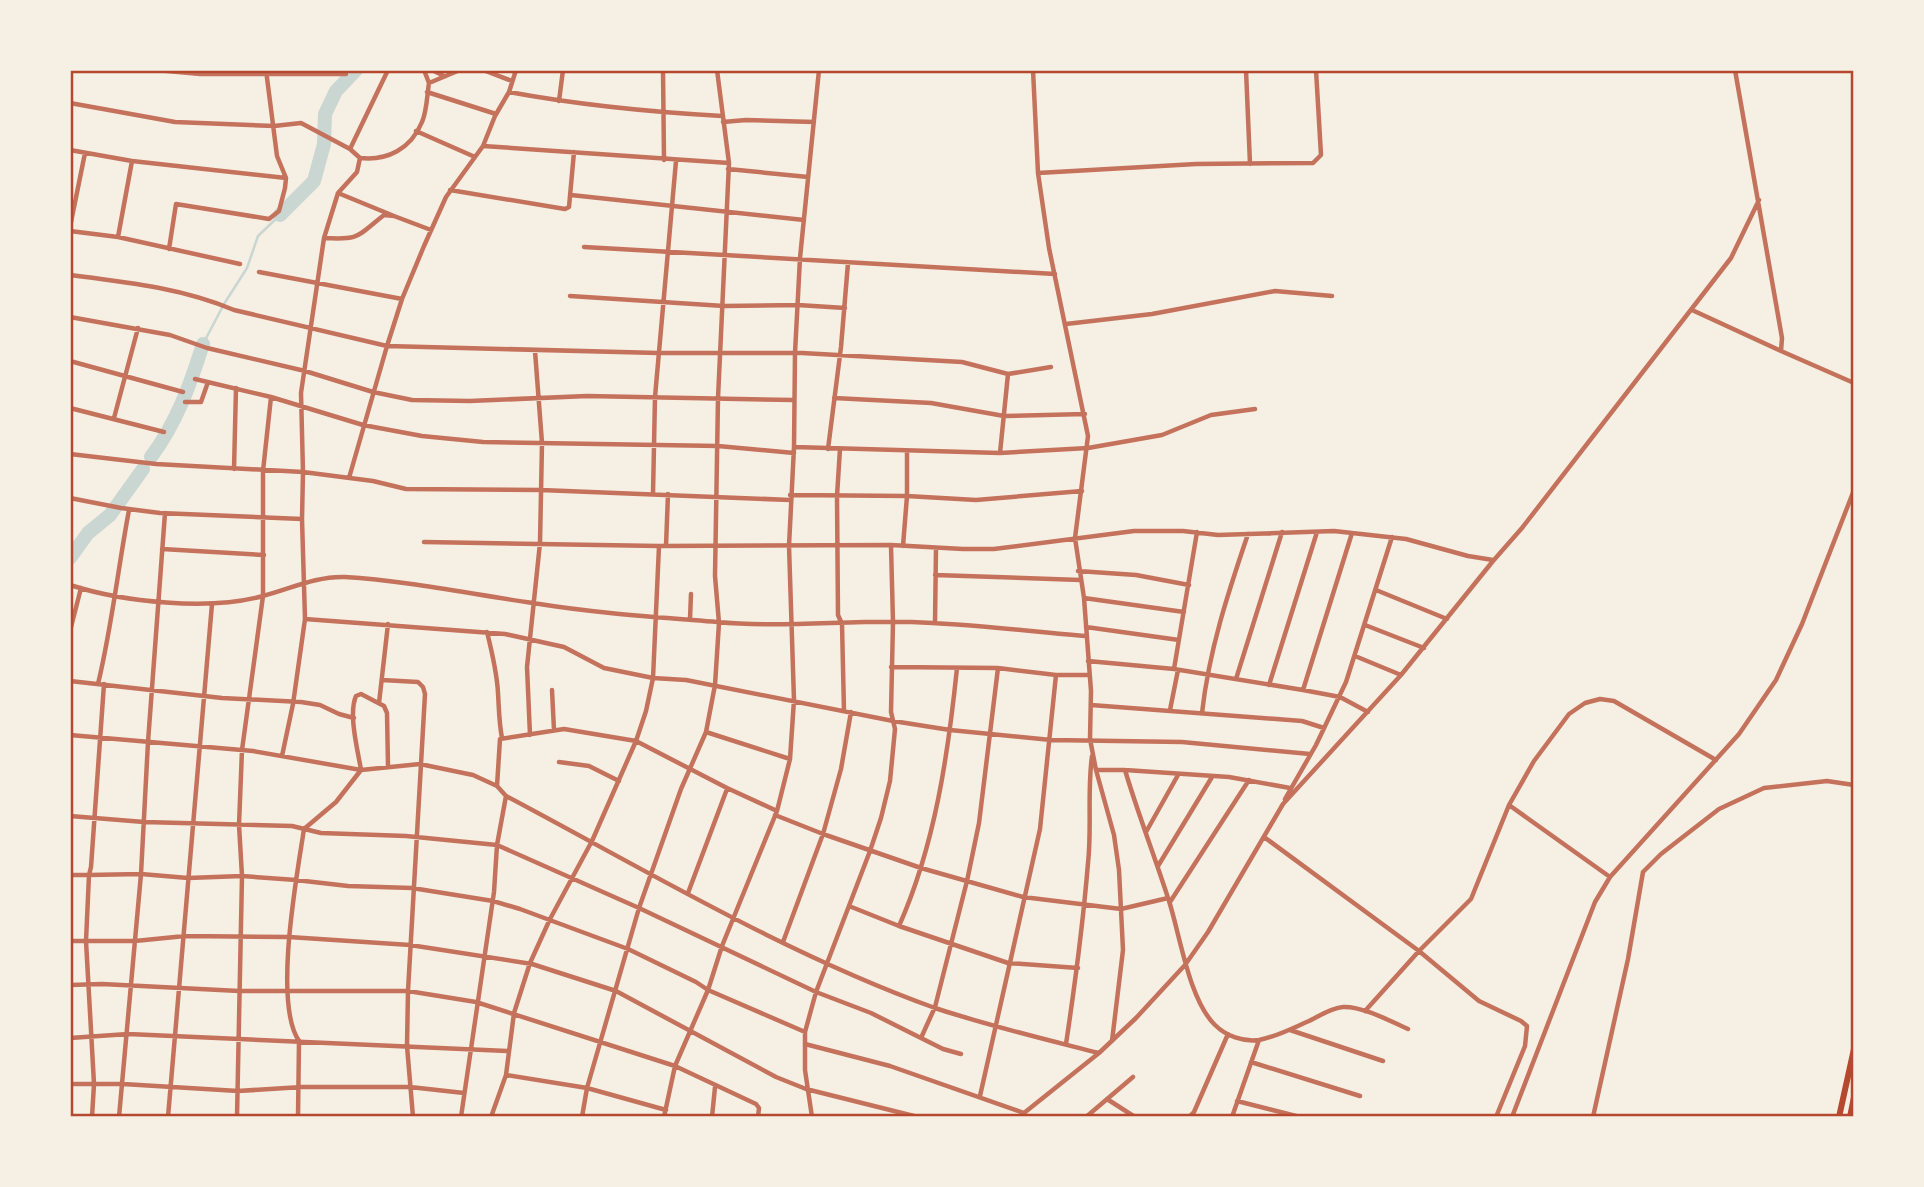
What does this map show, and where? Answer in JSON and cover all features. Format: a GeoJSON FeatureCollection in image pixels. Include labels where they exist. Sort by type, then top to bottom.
{"type":"FeatureCollection","features":[{"type":"Feature","properties":{"kind":"main road"},"geometry":{"type":"LineString","coordinates":[[1839,1117],[1854,1049]]}},
{"type":"Feature","properties":{"kind":"main road"},"geometry":{"type":"LineString","coordinates":[[1850,1117],[1854,1097]]}},
{"type":"Feature","properties":{"kind":"street"},"geometry":{"type":"LineString","coordinates":[[156,70],[200,74],[266,72],[346,75]]}},
{"type":"Feature","properties":{"kind":"street"},"geometry":{"type":"LineString","coordinates":[[350,149],[388,70]]}},
{"type":"Feature","properties":{"kind":"street"},"geometry":{"type":"LineString","coordinates":[[70,103],[175,122],[274,125],[301,123],[350,149],[359,158],[386,158],[406,145],[422,122],[429,83],[424,70]]}},
{"type":"Feature","properties":{"kind":"street"},"geometry":{"type":"LineString","coordinates":[[432,70],[445,76]]}},
{"type":"Feature","properties":{"kind":"street"},"geometry":{"type":"LineString","coordinates":[[429,83],[460,70]]}},
{"type":"Feature","properties":{"kind":"street"},"geometry":{"type":"LineString","coordinates":[[482,70],[512,81]]}},
{"type":"Feature","properties":{"kind":"street"},"geometry":{"type":"LineString","coordinates":[[349,478],[402,299],[450,190],[458,183],[483,146],[496,114],[509,92],[516,70]]}},
{"type":"Feature","properties":{"kind":"street"},"geometry":{"type":"LineString","coordinates":[[559,101],[563,70]]}},
{"type":"Feature","properties":{"kind":"street"},"geometry":{"type":"LineString","coordinates":[[663,70],[664,159]]}},
{"type":"Feature","properties":{"kind":"street"},"geometry":{"type":"LineString","coordinates":[[582,1117],[587,1088],[639,908],[681,789],[706,732],[715,685],[719,623],[715,545],[718,398],[728,166],[717,70]]}},
{"type":"Feature","properties":{"kind":"street"},"geometry":{"type":"LineString","coordinates":[[664,1117],[675,1066],[708,990],[722,946],[776,813],[790,758],[794,699],[789,546],[795,353],[800,258],[819,70]]}},
{"type":"Feature","properties":{"kind":"street"},"geometry":{"type":"LineString","coordinates":[[1033,70],[1038,173],[1055,274],[1085,414],[1088,448],[1075,538],[1084,598],[1090,739],[1114,835],[1119,870],[1123,950],[1112,1041]]}},
{"type":"Feature","properties":{"kind":"street"},"geometry":{"type":"LineString","coordinates":[[1245,70],[1250,164]]}},
{"type":"Feature","properties":{"kind":"street"},"geometry":{"type":"LineString","coordinates":[[1038,173],[1196,164],[1313,163],[1321,155],[1316,70]]}},
{"type":"Feature","properties":{"kind":"street"},"geometry":{"type":"LineString","coordinates":[[1735,70],[1782,338],[1781,351]]}},
{"type":"Feature","properties":{"kind":"street"},"geometry":{"type":"LineString","coordinates":[[169,249],[176,204],[270,219],[279,211],[286,178],[277,156],[266,72]]}},
{"type":"Feature","properties":{"kind":"street"},"geometry":{"type":"LineString","coordinates":[[428,92],[496,114]]}},
{"type":"Feature","properties":{"kind":"street"},"geometry":{"type":"LineString","coordinates":[[509,92],[559,101],[722,119],[814,122]]}},
{"type":"Feature","properties":{"kind":"street"},"geometry":{"type":"LineString","coordinates":[[416,131],[475,157]]}},
{"type":"Feature","properties":{"kind":"street"},"geometry":{"type":"LineString","coordinates":[[483,146],[676,160],[808,177]]}},
{"type":"Feature","properties":{"kind":"street"},"geometry":{"type":"LineString","coordinates":[[70,150],[132,161],[286,178]]}},
{"type":"Feature","properties":{"kind":"street"},"geometry":{"type":"LineString","coordinates":[[450,190],[565,209],[569,206],[571,195],[575,152]]}},
{"type":"Feature","properties":{"kind":"street"},"geometry":{"type":"LineString","coordinates":[[85,153],[70,229],[240,264]]}},
{"type":"Feature","properties":{"kind":"street"},"geometry":{"type":"LineString","coordinates":[[282,756],[293,704],[304,619],[301,393],[324,238],[338,193],[357,172],[359,158]]}},
{"type":"Feature","properties":{"kind":"street"},"geometry":{"type":"LineString","coordinates":[[653,494],[652,444],[658,353],[676,160]]}},
{"type":"Feature","properties":{"kind":"street"},"geometry":{"type":"LineString","coordinates":[[118,237],[132,161]]}},
{"type":"Feature","properties":{"kind":"street"},"geometry":{"type":"LineString","coordinates":[[338,193],[431,230]]}},
{"type":"Feature","properties":{"kind":"street"},"geometry":{"type":"LineString","coordinates":[[571,195],[804,220]]}},
{"type":"Feature","properties":{"kind":"street"},"geometry":{"type":"LineString","coordinates":[[1283,803],[1401,675],[1522,528],[1731,258],[1759,200]]}},
{"type":"Feature","properties":{"kind":"street"},"geometry":{"type":"LineString","coordinates":[[324,238],[351,240],[384,215],[394,216]]}},
{"type":"Feature","properties":{"kind":"street"},"geometry":{"type":"LineString","coordinates":[[584,247],[1055,274]]}},
{"type":"Feature","properties":{"kind":"street"},"geometry":{"type":"LineString","coordinates":[[828,449],[848,263]]}},
{"type":"Feature","properties":{"kind":"street"},"geometry":{"type":"LineString","coordinates":[[259,272],[402,299]]}},
{"type":"Feature","properties":{"kind":"street"},"geometry":{"type":"LineString","coordinates":[[70,275],[146,285],[218,303],[228,308],[387,346],[535,351],[840,354],[962,362],[1008,374],[1051,368]]}},
{"type":"Feature","properties":{"kind":"street"},"geometry":{"type":"LineString","coordinates":[[1066,324],[1152,314],[1275,291],[1332,296]]}},
{"type":"Feature","properties":{"kind":"street"},"geometry":{"type":"LineString","coordinates":[[570,296],[724,306],[798,305],[845,308]]}},
{"type":"Feature","properties":{"kind":"street"},"geometry":{"type":"LineString","coordinates":[[1692,310],[1854,383]]}},
{"type":"Feature","properties":{"kind":"street"},"geometry":{"type":"LineString","coordinates":[[70,317],[138,328],[373,392],[412,400],[587,396],[794,400]]}},
{"type":"Feature","properties":{"kind":"street"},"geometry":{"type":"LineString","coordinates":[[114,418],[138,328]]}},
{"type":"Feature","properties":{"kind":"street"},"geometry":{"type":"LineString","coordinates":[[530,735],[527,681],[540,543],[542,443],[535,351]]}},
{"type":"Feature","properties":{"kind":"street"},"geometry":{"type":"LineString","coordinates":[[70,362],[183,392]]}},
{"type":"Feature","properties":{"kind":"street"},"geometry":{"type":"LineString","coordinates":[[1000,453],[1008,374]]}},
{"type":"Feature","properties":{"kind":"street"},"geometry":{"type":"LineString","coordinates":[[195,379],[301,405],[363,425],[422,436],[483,442],[1000,453],[1088,448],[1162,435],[1211,415],[1255,409]]}},
{"type":"Feature","properties":{"kind":"street"},"geometry":{"type":"LineString","coordinates":[[185,402],[201,402],[208,382]]}},
{"type":"Feature","properties":{"kind":"street"},"geometry":{"type":"LineString","coordinates":[[234,469],[236,388]]}},
{"type":"Feature","properties":{"kind":"street"},"geometry":{"type":"LineString","coordinates":[[237,1117],[242,750],[263,596],[263,471],[271,397]]}},
{"type":"Feature","properties":{"kind":"street"},"geometry":{"type":"LineString","coordinates":[[834,398],[931,403],[1004,416],[1085,414]]}},
{"type":"Feature","properties":{"kind":"street"},"geometry":{"type":"LineString","coordinates":[[70,408],[164,432]]}},
{"type":"Feature","properties":{"kind":"street"},"geometry":{"type":"LineString","coordinates":[[840,449],[837,496],[838,615],[842,624],[844,711]]}},
{"type":"Feature","properties":{"kind":"street"},"geometry":{"type":"LineString","coordinates":[[903,546],[907,496],[906,451]]}},
{"type":"Feature","properties":{"kind":"street"},"geometry":{"type":"LineString","coordinates":[[70,454],[156,464],[303,472],[406,489],[717,496],[907,496],[975,500],[1082,491]]}},
{"type":"Feature","properties":{"kind":"street"},"geometry":{"type":"LineString","coordinates":[[1512,1117],[1595,902],[1610,877],[1739,734],[1776,680],[1802,624],[1854,491]]}},
{"type":"Feature","properties":{"kind":"street"},"geometry":{"type":"LineString","coordinates":[[666,546],[668,494]]}},
{"type":"Feature","properties":{"kind":"street"},"geometry":{"type":"LineString","coordinates":[[70,498],[130,510],[302,519]]}},
{"type":"Feature","properties":{"kind":"street"},"geometry":{"type":"LineString","coordinates":[[92,1117],[94,1084],[86,941],[89,875],[101,684],[130,510]]}},
{"type":"Feature","properties":{"kind":"street"},"geometry":{"type":"LineString","coordinates":[[119,1117],[141,874],[165,513]]}},
{"type":"Feature","properties":{"kind":"street"},"geometry":{"type":"LineString","coordinates":[[424,542],[659,546],[891,545],[994,549],[1134,531],[1218,535],[1317,532],[1392,537],[1493,561]]}},
{"type":"Feature","properties":{"kind":"street"},"geometry":{"type":"LineString","coordinates":[[1170,710],[1197,532]]}},
{"type":"Feature","properties":{"kind":"street"},"geometry":{"type":"LineString","coordinates":[[1237,679],[1282,532]]}},
{"type":"Feature","properties":{"kind":"street"},"geometry":{"type":"LineString","coordinates":[[1269,685],[1317,532]]}},
{"type":"Feature","properties":{"kind":"street"},"geometry":{"type":"LineString","coordinates":[[1303,690],[1352,533]]}},
{"type":"Feature","properties":{"kind":"street"},"geometry":{"type":"LineString","coordinates":[[1202,713],[1206,674],[1220,617],[1248,534]]}},
{"type":"Feature","properties":{"kind":"street"},"geometry":{"type":"LineString","coordinates":[[1019,1117],[1099,1053],[1136,1018],[1185,965],[1208,932],[1283,803],[1339,697],[1355,656],[1392,537]]}},
{"type":"Feature","properties":{"kind":"street"},"geometry":{"type":"LineString","coordinates":[[812,1117],[806,1089],[805,1032],[816,992],[870,851],[890,781],[895,729],[892,721],[891,545]]}},
{"type":"Feature","properties":{"kind":"street"},"geometry":{"type":"LineString","coordinates":[[491,1117],[506,1075],[514,1013],[530,963],[550,919],[592,841],[636,741],[653,678],[659,546]]}},
{"type":"Feature","properties":{"kind":"street"},"geometry":{"type":"LineString","coordinates":[[935,624],[936,548]]}},
{"type":"Feature","properties":{"kind":"street"},"geometry":{"type":"LineString","coordinates":[[162,549],[264,555]]}},
{"type":"Feature","properties":{"kind":"street"},"geometry":{"type":"LineString","coordinates":[[1078,571],[1136,575],[1189,585]]}},
{"type":"Feature","properties":{"kind":"street"},"geometry":{"type":"LineString","coordinates":[[935,575],[1080,580]]}},
{"type":"Feature","properties":{"kind":"street"},"geometry":{"type":"LineString","coordinates":[[70,584],[114,595],[212,604],[263,596],[321,578],[342,577],[411,582],[596,612],[656,615],[719,623],[792,626],[893,622],[1086,636]]}},
{"type":"Feature","properties":{"kind":"street"},"geometry":{"type":"LineString","coordinates":[[70,631],[81,588]]}},
{"type":"Feature","properties":{"kind":"street"},"geometry":{"type":"LineString","coordinates":[[1376,590],[1447,619]]}},
{"type":"Feature","properties":{"kind":"street"},"geometry":{"type":"LineString","coordinates":[[690,619],[691,594]]}},
{"type":"Feature","properties":{"kind":"street"},"geometry":{"type":"LineString","coordinates":[[1084,598],[1184,612]]}},
{"type":"Feature","properties":{"kind":"street"},"geometry":{"type":"LineString","coordinates":[[168,1117],[212,604]]}},
{"type":"Feature","properties":{"kind":"street"},"geometry":{"type":"LineString","coordinates":[[304,619],[487,632],[531,638],[564,647],[604,668],[794,699],[892,721],[950,730],[1051,740],[1182,742],[1310,754]]}},
{"type":"Feature","properties":{"kind":"street"},"geometry":{"type":"LineString","coordinates":[[379,704],[388,624]]}},
{"type":"Feature","properties":{"kind":"street"},"geometry":{"type":"LineString","coordinates":[[1365,625],[1424,648]]}},
{"type":"Feature","properties":{"kind":"street"},"geometry":{"type":"LineString","coordinates":[[1086,628],[1179,640]]}},
{"type":"Feature","properties":{"kind":"street"},"geometry":{"type":"LineString","coordinates":[[487,632],[495,665],[498,722],[502,738],[499,744],[497,786]]}},
{"type":"Feature","properties":{"kind":"street"},"geometry":{"type":"LineString","coordinates":[[1355,656],[1401,675]]}},
{"type":"Feature","properties":{"kind":"street"},"geometry":{"type":"LineString","coordinates":[[1088,661],[1176,669],[1303,690],[1339,697],[1368,712]]}},
{"type":"Feature","properties":{"kind":"street"},"geometry":{"type":"LineString","coordinates":[[891,667],[999,668],[1056,675],[1089,675]]}},
{"type":"Feature","properties":{"kind":"street"},"geometry":{"type":"LineString","coordinates":[[900,926],[921,868],[941,785],[957,667]]}},
{"type":"Feature","properties":{"kind":"street"},"geometry":{"type":"LineString","coordinates":[[920,1038],[935,1007],[967,881],[979,823],[999,668]]}},
{"type":"Feature","properties":{"kind":"street"},"geometry":{"type":"LineString","coordinates":[[980,1096],[1040,829],[1056,675]]}},
{"type":"Feature","properties":{"kind":"street"},"geometry":{"type":"LineString","coordinates":[[382,680],[418,682],[423,687],[424,718],[408,991],[407,1046],[413,1117]]}},
{"type":"Feature","properties":{"kind":"street"},"geometry":{"type":"LineString","coordinates":[[70,681],[204,696],[320,705],[354,718]]}},
{"type":"Feature","properties":{"kind":"street"},"geometry":{"type":"LineString","coordinates":[[552,690],[554,730]]}},
{"type":"Feature","properties":{"kind":"street"},"geometry":{"type":"LineString","coordinates":[[298,1117],[299,1041],[294,1033],[288,991],[289,937],[296,880],[304,829],[336,802],[360,770],[354,718],[356,696],[361,694],[379,704],[387,713],[388,766]]}},
{"type":"Feature","properties":{"kind":"street"},"geometry":{"type":"LineString","coordinates":[[1365,1011],[1471,899],[1509,805],[1534,761],[1569,714],[1585,703],[1600,699],[1614,701],[1716,760]]}},
{"type":"Feature","properties":{"kind":"street"},"geometry":{"type":"LineString","coordinates":[[1090,705],[1302,721],[1324,728]]}},
{"type":"Feature","properties":{"kind":"street"},"geometry":{"type":"LineString","coordinates":[[783,942],[823,834],[841,769],[851,712]]}},
{"type":"Feature","properties":{"kind":"street"},"geometry":{"type":"LineString","coordinates":[[502,738],[522,738],[564,729],[636,741],[776,813],[870,851],[1023,897],[1121,909],[1169,900],[1249,780]]}},
{"type":"Feature","properties":{"kind":"street"},"geometry":{"type":"LineString","coordinates":[[706,732],[790,758]]}},
{"type":"Feature","properties":{"kind":"street"},"geometry":{"type":"LineString","coordinates":[[70,735],[242,750],[360,770],[420,764],[474,775],[497,786],[506,796],[734,918],[827,964],[935,1007],[1099,1053]]}},
{"type":"Feature","properties":{"kind":"street"},"geometry":{"type":"LineString","coordinates":[[1066,1044],[1089,861],[1089,779],[1092,753]]}},
{"type":"Feature","properties":{"kind":"street"},"geometry":{"type":"LineString","coordinates":[[559,762],[589,765],[619,781]]}},
{"type":"Feature","properties":{"kind":"street"},"geometry":{"type":"LineString","coordinates":[[1096,770],[1249,780],[1290,788]]}},
{"type":"Feature","properties":{"kind":"street"},"geometry":{"type":"LineString","coordinates":[[1125,770],[1169,900],[1185,965],[1204,1010],[1215,1025],[1227,1034],[1243,1040],[1259,1040],[1345,1007],[1365,1011],[1408,1029]]}},
{"type":"Feature","properties":{"kind":"street"},"geometry":{"type":"LineString","coordinates":[[1145,832],[1178,775]]}},
{"type":"Feature","properties":{"kind":"street"},"geometry":{"type":"LineString","coordinates":[[1157,867],[1212,777]]}},
{"type":"Feature","properties":{"kind":"street"},"geometry":{"type":"LineString","coordinates":[[1593,1117],[1628,959],[1643,873],[1661,854],[1719,809],[1764,788],[1827,781],[1854,785]]}},
{"type":"Feature","properties":{"kind":"street"},"geometry":{"type":"LineString","coordinates":[[688,893],[727,788]]}},
{"type":"Feature","properties":{"kind":"street"},"geometry":{"type":"LineString","coordinates":[[461,1117],[493,901],[497,845],[506,796]]}},
{"type":"Feature","properties":{"kind":"street"},"geometry":{"type":"LineString","coordinates":[[1509,805],[1610,877]]}},
{"type":"Feature","properties":{"kind":"street"},"geometry":{"type":"LineString","coordinates":[[70,816],[304,829],[321,833],[416,837],[497,845],[722,946],[816,992],[871,1013],[943,1049],[961,1054]]}},
{"type":"Feature","properties":{"kind":"street"},"geometry":{"type":"LineString","coordinates":[[1264,837],[1419,951],[1479,1001],[1527,1026],[1525,1046],[1496,1117]]}},
{"type":"Feature","properties":{"kind":"street"},"geometry":{"type":"LineString","coordinates":[[70,875],[141,874],[188,878],[242,876],[348,886],[412,888],[493,901],[550,919],[628,949],[708,990],[805,1032]]}},
{"type":"Feature","properties":{"kind":"street"},"geometry":{"type":"LineString","coordinates":[[849,906],[1008,964],[1077,968]]}},
{"type":"Feature","properties":{"kind":"street"},"geometry":{"type":"LineString","coordinates":[[70,941],[135,941],[185,936],[289,937],[410,945],[530,963],[616,991],[688,1032],[776,1077],[806,1089],[919,1117]]}},
{"type":"Feature","properties":{"kind":"street"},"geometry":{"type":"LineString","coordinates":[[70,985],[288,991],[408,991],[476,1002],[675,1066],[758,1106],[758,1117]]}},
{"type":"Feature","properties":{"kind":"street"},"geometry":{"type":"LineString","coordinates":[[1289,1030],[1383,1061]]}},
{"type":"Feature","properties":{"kind":"street"},"geometry":{"type":"LineString","coordinates":[[70,1038],[128,1034],[508,1051]]}},
{"type":"Feature","properties":{"kind":"street"},"geometry":{"type":"LineString","coordinates":[[1189,1117],[1194,1112],[1227,1034]]}},
{"type":"Feature","properties":{"kind":"street"},"geometry":{"type":"LineString","coordinates":[[1232,1117],[1259,1040]]}},
{"type":"Feature","properties":{"kind":"street"},"geometry":{"type":"LineString","coordinates":[[805,1044],[891,1066],[1024,1113]]}},
{"type":"Feature","properties":{"kind":"street"},"geometry":{"type":"LineString","coordinates":[[1251,1062],[1360,1096]]}},
{"type":"Feature","properties":{"kind":"street"},"geometry":{"type":"LineString","coordinates":[[506,1075],[587,1088],[666,1110]]}},
{"type":"Feature","properties":{"kind":"street"},"geometry":{"type":"LineString","coordinates":[[1086,1117],[1133,1077]]}},
{"type":"Feature","properties":{"kind":"street"},"geometry":{"type":"LineString","coordinates":[[70,1084],[123,1084],[238,1091],[300,1087],[410,1087],[464,1093]]}},
{"type":"Feature","properties":{"kind":"street"},"geometry":{"type":"LineString","coordinates":[[712,1117],[715,1087]]}},
{"type":"Feature","properties":{"kind":"street"},"geometry":{"type":"LineString","coordinates":[[1107,1099],[1136,1117]]}},
{"type":"Feature","properties":{"kind":"street"},"geometry":{"type":"LineString","coordinates":[[1237,1101],[1300,1117]]}},
{"type":"Feature","properties":{"kind":"waterway"},"geometry":{"type":"LineString","coordinates":[[280,215],[314,181],[324,144],[325,114],[336,91],[356,70]]}},
{"type":"Feature","properties":{"kind":"waterway"},"geometry":{"type":"LineString","coordinates":[[203,344],[247,268],[258,236],[280,215]]}},
{"type":"Feature","properties":{"kind":"waterway"},"geometry":{"type":"LineString","coordinates":[[151,457],[182,403],[203,344]]}},
{"type":"Feature","properties":{"kind":"waterway"},"geometry":{"type":"LineString","coordinates":[[70,558],[88,533],[110,515],[143,469]]}}]}
